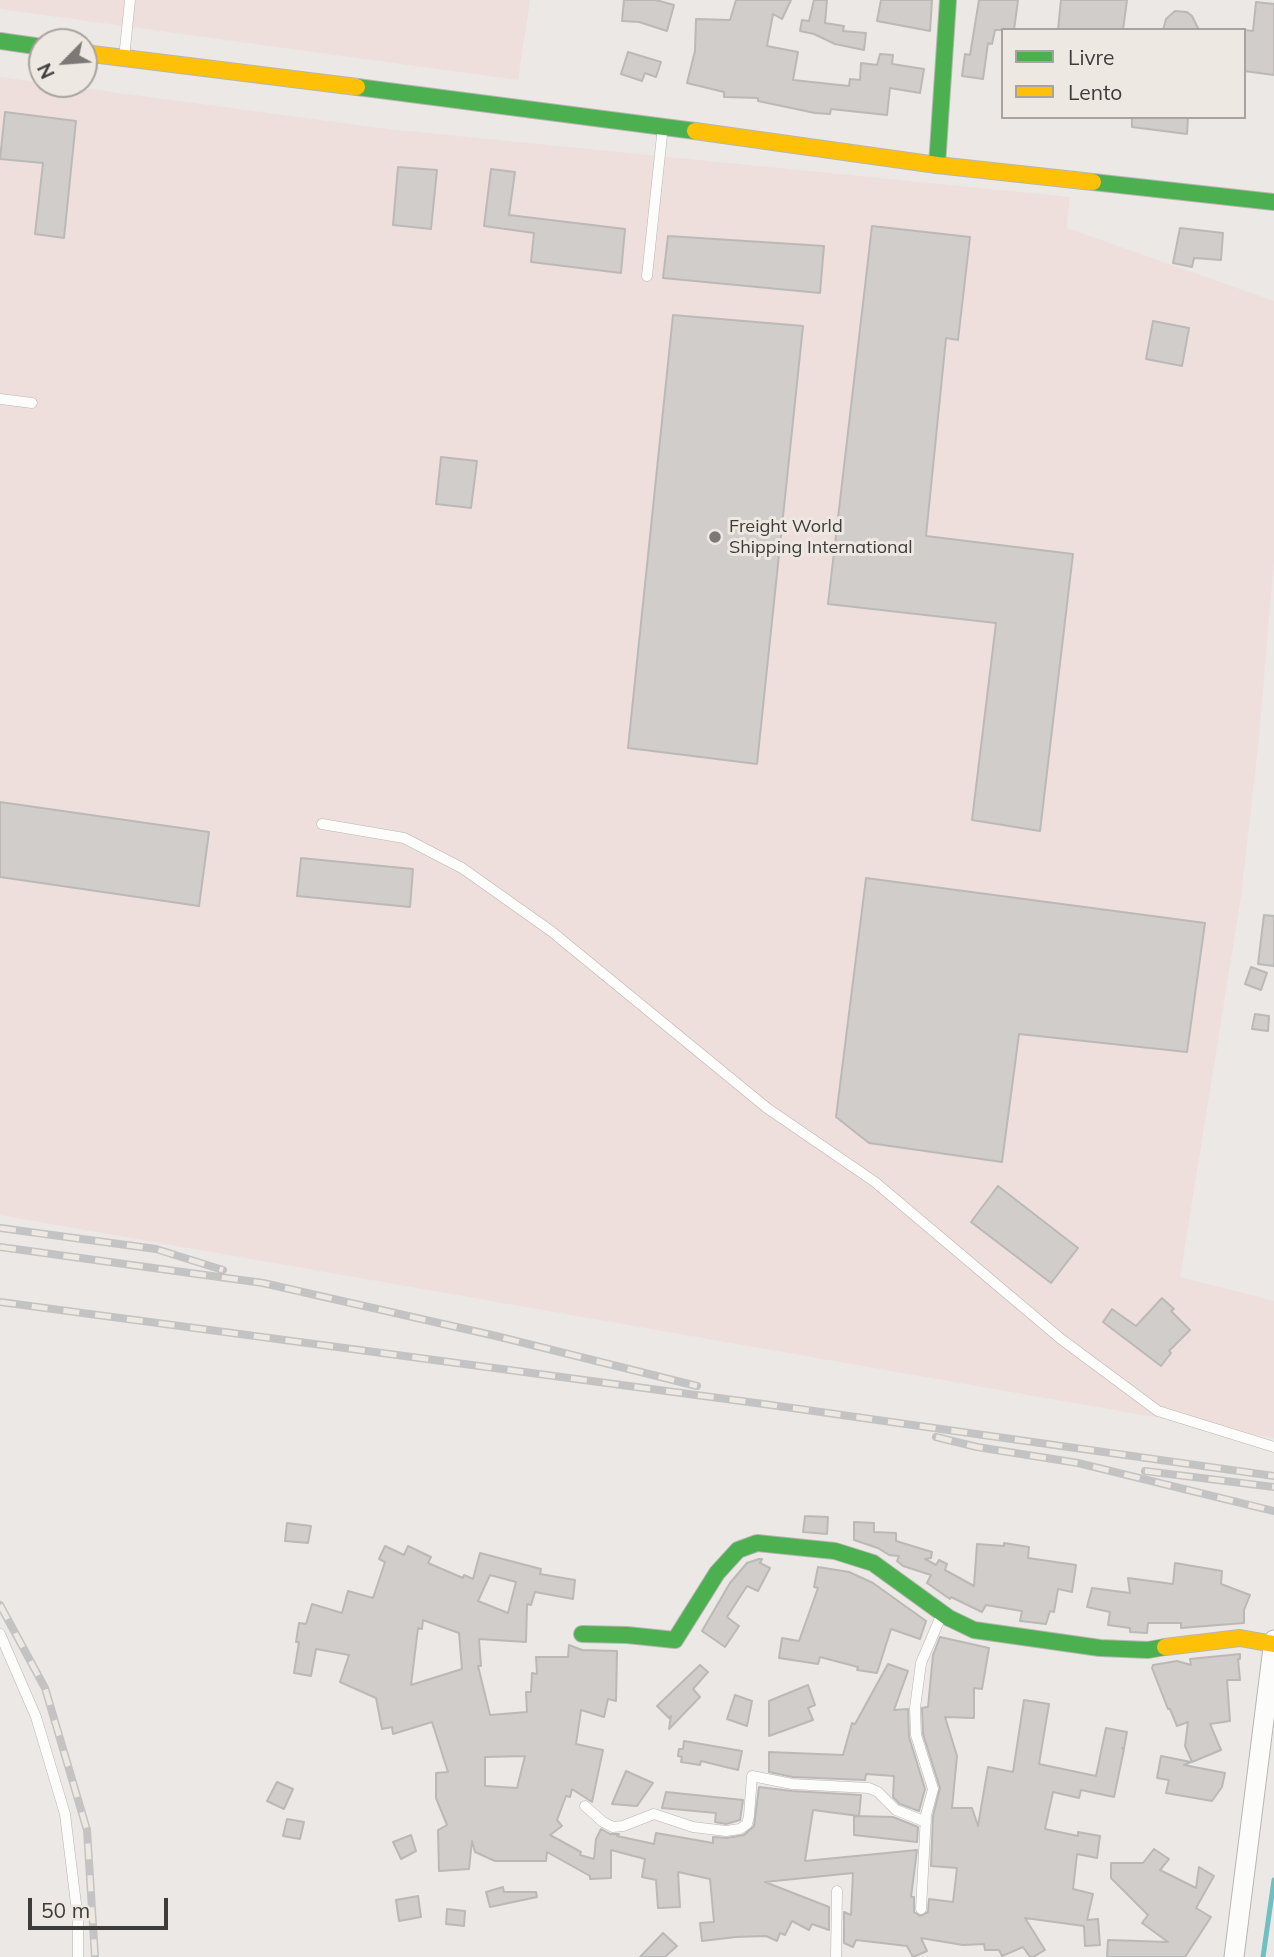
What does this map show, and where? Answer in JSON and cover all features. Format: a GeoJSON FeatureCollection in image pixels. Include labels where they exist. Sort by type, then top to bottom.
{"type":"FeatureCollection","features":[{"type":"Feature","properties":{"kind":"main road"},"geometry":{"type":"LineString","coordinates":[[937,166],[948,0]]}},
{"type":"Feature","properties":{"kind":"main road"},"geometry":{"type":"LineString","coordinates":[[0,41],[28,45]]}},
{"type":"Feature","properties":{"kind":"main road"},"geometry":{"type":"LineString","coordinates":[[98,54],[663,125],[937,166],[1274,202]]}},
{"type":"Feature","properties":{"kind":"main road"},"geometry":{"type":"LineString","coordinates":[[582,1634],[675,1640],[717,1573],[738,1550],[757,1543],[835,1551],[873,1563],[943,1612],[974,1630],[1100,1648],[1148,1650],[1240,1638],[1274,1642]]}},
{"type":"Feature","properties":{"kind":"street"},"geometry":{"type":"LineString","coordinates":[[1234,1957],[1274,1642]]}},
{"type":"Feature","properties":{"kind":"lane"},"geometry":{"type":"LineString","coordinates":[[124,58],[130,0]]}},
{"type":"Feature","properties":{"kind":"lane"},"geometry":{"type":"LineString","coordinates":[[647,276],[663,125]]}},
{"type":"Feature","properties":{"kind":"lane"},"geometry":{"type":"LineString","coordinates":[[0,399],[33,403]]}},
{"type":"Feature","properties":{"kind":"lane"},"geometry":{"type":"LineString","coordinates":[[323,824],[404,838],[462,867],[551,930],[767,1108],[875,1182],[1061,1339],[1158,1411],[1274,1447]]}},
{"type":"Feature","properties":{"kind":"lane"},"geometry":{"type":"LineString","coordinates":[[921,1909],[926,1822],[933,1788],[916,1735],[915,1708],[920,1663],[943,1612]]}},
{"type":"Feature","properties":{"kind":"lane"},"geometry":{"type":"LineString","coordinates":[[0,1634],[36,1717],[65,1814],[78,1920],[78,1957]]}},
{"type":"Feature","properties":{"kind":"lane"},"geometry":{"type":"LineString","coordinates":[[585,1806],[613,1827],[654,1814],[693,1826],[726,1831],[740,1829],[747,1824],[749,1816],[752,1776],[792,1784],[869,1788],[878,1791],[896,1810],[926,1822]]}},
{"type":"Feature","properties":{"kind":"lane"},"geometry":{"type":"LineString","coordinates":[[836,1957],[837,1891]]}},
{"type":"Feature","properties":{"kind":"shaded area"},"geometry":{"type":"Polygon","coordinates":[[[0,0],[530,0],[518,80],[0,9],[0,0]]]}},
{"type":"Feature","properties":{"kind":"shaded area"},"geometry":{"type":"Polygon","coordinates":[[[0,77],[28,81],[28,98],[98,98],[98,90],[388,129],[1070,197],[1067,228],[1274,301],[1274,559],[1259,738],[1241,897],[1180,1277],[1274,1301],[1274,1438],[0,1215],[0,77]]]}},
{"type":"Feature","properties":{"kind":"building"},"geometry":{"type":"Polygon","coordinates":[[[624,0],[656,0],[674,5],[667,31],[639,22],[622,21],[624,0]]]}},
{"type":"Feature","properties":{"kind":"building"},"geometry":{"type":"Polygon","coordinates":[[[736,0],[791,0],[782,19],[773,14],[767,46],[798,52],[793,80],[849,86],[850,79],[860,80],[861,63],[877,65],[880,54],[893,55],[892,64],[924,69],[920,93],[890,88],[887,115],[831,109],[830,114],[758,101],[758,98],[724,97],[724,92],[687,83],[695,51],[696,19],[730,20],[736,0]]]}},
{"type":"Feature","properties":{"kind":"building"},"geometry":{"type":"Polygon","coordinates":[[[814,0],[827,0],[825,23],[844,26],[843,31],[866,33],[864,50],[835,44],[800,31],[802,20],[809,21],[814,0]]]}},
{"type":"Feature","properties":{"kind":"building"},"geometry":{"type":"Polygon","coordinates":[[[881,0],[932,0],[930,31],[877,21],[881,0]]]}},
{"type":"Feature","properties":{"kind":"building"},"geometry":{"type":"Polygon","coordinates":[[[979,0],[1018,0],[1014,28],[995,30],[992,44],[988,43],[983,79],[962,76],[965,54],[970,55],[979,0]]]}},
{"type":"Feature","properties":{"kind":"building"},"geometry":{"type":"Polygon","coordinates":[[[1061,0],[1127,0],[1123,28],[1058,28],[1061,0]]]}},
{"type":"Feature","properties":{"kind":"building"},"geometry":{"type":"Polygon","coordinates":[[[1256,2],[1274,4],[1274,75],[1246,71],[1246,30],[1253,31],[1256,2]]]}},
{"type":"Feature","properties":{"kind":"building"},"geometry":{"type":"Polygon","coordinates":[[[1175,11],[1187,12],[1198,28],[1164,28],[1166,19],[1175,11]]]}},
{"type":"Feature","properties":{"kind":"building"},"geometry":{"type":"Polygon","coordinates":[[[628,52],[661,62],[656,77],[645,73],[642,81],[621,74],[628,52]]]}},
{"type":"Feature","properties":{"kind":"building"},"geometry":{"type":"Polygon","coordinates":[[[5,112],[76,121],[64,238],[35,234],[43,163],[0,159],[5,112]]]}},
{"type":"Feature","properties":{"kind":"building"},"geometry":{"type":"Polygon","coordinates":[[[1132,119],[1188,119],[1187,134],[1132,127],[1132,119]]]}},
{"type":"Feature","properties":{"kind":"building"},"geometry":{"type":"Polygon","coordinates":[[[398,167],[437,170],[431,229],[393,225],[398,167]]]}},
{"type":"Feature","properties":{"kind":"building"},"geometry":{"type":"Polygon","coordinates":[[[491,169],[515,172],[509,215],[625,229],[621,273],[531,262],[534,233],[484,226],[491,169]]]}},
{"type":"Feature","properties":{"kind":"building"},"geometry":{"type":"Polygon","coordinates":[[[872,226],[970,237],[958,340],[946,338],[926,536],[1073,554],[1040,831],[972,820],[996,623],[828,604],[872,226]]]}},
{"type":"Feature","properties":{"kind":"building"},"geometry":{"type":"Polygon","coordinates":[[[1180,228],[1223,233],[1221,260],[1194,258],[1192,267],[1173,263],[1180,228]]]}},
{"type":"Feature","properties":{"kind":"building"},"geometry":{"type":"Polygon","coordinates":[[[668,236],[824,246],[820,293],[663,278],[668,236]]]}},
{"type":"Feature","properties":{"kind":"building","name":"Freight World Shipping International"},"geometry":{"type":"Polygon","coordinates":[[[673,315],[803,326],[757,764],[628,748],[673,315]]]}},
{"type":"Feature","properties":{"kind":"building"},"geometry":{"type":"Polygon","coordinates":[[[1153,321],[1189,328],[1182,366],[1146,359],[1153,321]]]}},
{"type":"Feature","properties":{"kind":"building"},"geometry":{"type":"Polygon","coordinates":[[[441,457],[477,461],[471,508],[436,504],[441,457]]]}},
{"type":"Feature","properties":{"kind":"building"},"geometry":{"type":"Polygon","coordinates":[[[0,802],[209,832],[199,906],[0,877],[0,802]]]}},
{"type":"Feature","properties":{"kind":"building"},"geometry":{"type":"Polygon","coordinates":[[[301,858],[413,869],[410,907],[297,896],[301,858]]]}},
{"type":"Feature","properties":{"kind":"building"},"geometry":{"type":"Polygon","coordinates":[[[866,878],[1205,923],[1187,1052],[1019,1034],[1002,1162],[869,1143],[836,1117],[866,878]]]}},
{"type":"Feature","properties":{"kind":"building"},"geometry":{"type":"Polygon","coordinates":[[[1264,915],[1274,916],[1274,966],[1258,964],[1264,915]]]}},
{"type":"Feature","properties":{"kind":"building"},"geometry":{"type":"Polygon","coordinates":[[[1251,967],[1267,973],[1261,990],[1245,984],[1251,967]]]}},
{"type":"Feature","properties":{"kind":"building"},"geometry":{"type":"Polygon","coordinates":[[[1255,1014],[1269,1016],[1268,1031],[1252,1029],[1255,1014]]]}},
{"type":"Feature","properties":{"kind":"building"},"geometry":{"type":"Polygon","coordinates":[[[998,1186],[1078,1248],[1051,1283],[971,1222],[998,1186]]]}},
{"type":"Feature","properties":{"kind":"building"},"geometry":{"type":"Polygon","coordinates":[[[1162,1298],[1190,1330],[1169,1351],[1171,1353],[1161,1366],[1103,1322],[1112,1309],[1136,1326],[1162,1298]]]}},
{"type":"Feature","properties":{"kind":"building"},"geometry":{"type":"Polygon","coordinates":[[[805,1516],[828,1517],[827,1534],[803,1532],[805,1516]]]}},
{"type":"Feature","properties":{"kind":"building"},"geometry":{"type":"Polygon","coordinates":[[[854,1522],[874,1523],[874,1532],[896,1533],[896,1541],[932,1552],[931,1558],[925,1559],[936,1565],[939,1560],[947,1564],[945,1570],[974,1586],[977,1544],[1004,1546],[1004,1543],[1029,1547],[1028,1558],[1076,1565],[1072,1592],[1058,1589],[1054,1612],[1050,1611],[1046,1624],[1020,1621],[1022,1611],[986,1605],[982,1612],[947,1597],[927,1583],[931,1575],[903,1566],[897,1561],[899,1556],[889,1555],[878,1548],[854,1540],[854,1522]]]}},
{"type":"Feature","properties":{"kind":"building"},"geometry":{"type":"Polygon","coordinates":[[[287,1523],[311,1526],[308,1543],[285,1541],[287,1523]]]}},
{"type":"Feature","properties":{"kind":"building"},"geometry":{"type":"Polygon","coordinates":[[[385,1546],[404,1555],[408,1546],[431,1557],[428,1563],[463,1578],[464,1575],[473,1579],[480,1553],[541,1569],[540,1574],[575,1580],[573,1599],[535,1592],[531,1605],[527,1604],[526,1642],[479,1639],[481,1666],[478,1666],[490,1715],[527,1712],[526,1692],[531,1692],[532,1673],[537,1674],[536,1657],[568,1657],[569,1645],[582,1650],[617,1651],[616,1701],[608,1699],[604,1717],[581,1710],[576,1744],[603,1750],[592,1802],[572,1789],[570,1797],[566,1796],[557,1820],[562,1826],[550,1835],[581,1852],[580,1855],[594,1859],[596,1839],[601,1829],[610,1834],[619,1834],[617,1836],[654,1844],[656,1833],[713,1843],[713,1837],[744,1835],[754,1826],[759,1787],[861,1795],[859,1816],[813,1810],[805,1861],[917,1850],[911,1897],[914,1897],[914,1912],[920,1916],[928,1912],[929,1899],[953,1902],[957,1868],[931,1866],[933,1816],[940,1788],[923,1734],[922,1708],[928,1707],[933,1655],[940,1637],[989,1648],[982,1689],[974,1688],[974,1718],[945,1717],[957,1756],[952,1808],[972,1808],[978,1826],[988,1767],[1013,1772],[1024,1700],[1049,1704],[1039,1764],[1096,1776],[1106,1728],[1127,1732],[1114,1797],[1081,1790],[1079,1798],[1053,1792],[1045,1829],[1078,1836],[1078,1832],[1100,1836],[1097,1858],[1077,1854],[1073,1889],[1093,1894],[1087,1920],[1098,1919],[1100,1945],[1085,1946],[1084,1926],[1025,1918],[1045,1950],[1033,1957],[1030,1957],[1023,1947],[1002,1956],[999,1950],[985,1950],[984,1944],[963,1945],[921,1938],[927,1951],[913,1957],[907,1946],[856,1940],[853,1947],[844,1943],[844,1912],[851,1915],[853,1873],[765,1882],[829,1907],[829,1930],[812,1924],[809,1930],[792,1921],[785,1935],[780,1933],[777,1941],[766,1936],[702,1941],[700,1923],[714,1922],[710,1879],[678,1872],[680,1907],[658,1908],[656,1880],[642,1877],[645,1859],[611,1850],[611,1878],[590,1879],[590,1876],[547,1852],[546,1861],[495,1861],[475,1852],[472,1841],[469,1869],[439,1871],[438,1830],[447,1825],[436,1798],[436,1773],[448,1772],[432,1722],[393,1734],[392,1727],[382,1729],[376,1698],[340,1682],[349,1655],[316,1649],[311,1676],[294,1673],[299,1623],[306,1624],[312,1604],[342,1613],[348,1591],[373,1598],[385,1562],[379,1559],[385,1546]],[[490,1575],[478,1601],[508,1613],[516,1582],[490,1575]],[[423,1620],[422,1629],[418,1628],[411,1685],[462,1669],[459,1633],[423,1620]],[[525,1756],[485,1757],[485,1786],[517,1788],[525,1756]]]}},
{"type":"Feature","properties":{"kind":"building"},"geometry":{"type":"Polygon","coordinates":[[[762,1559],[760,1563],[770,1568],[758,1591],[747,1586],[727,1617],[739,1626],[725,1647],[702,1631],[730,1583],[747,1563],[762,1559]]]}},
{"type":"Feature","properties":{"kind":"building"},"geometry":{"type":"Polygon","coordinates":[[[1175,1563],[1222,1571],[1221,1584],[1250,1595],[1244,1610],[1244,1623],[1181,1628],[1181,1623],[1148,1623],[1147,1633],[1130,1632],[1130,1628],[1108,1625],[1110,1612],[1087,1607],[1092,1588],[1130,1593],[1128,1578],[1173,1584],[1175,1563]]]}},
{"type":"Feature","properties":{"kind":"building"},"geometry":{"type":"Polygon","coordinates":[[[818,1567],[849,1572],[873,1583],[926,1621],[920,1639],[891,1629],[877,1673],[857,1670],[858,1667],[820,1657],[818,1664],[779,1658],[782,1638],[799,1641],[818,1588],[814,1587],[818,1567]]]}},
{"type":"Feature","properties":{"kind":"building"},"geometry":{"type":"Polygon","coordinates":[[[1240,1654],[1240,1680],[1227,1680],[1230,1721],[1210,1724],[1221,1750],[1192,1762],[1185,1746],[1188,1722],[1177,1726],[1168,1709],[1153,1665],[1177,1661],[1191,1665],[1190,1659],[1240,1654]]]}},
{"type":"Feature","properties":{"kind":"building"},"geometry":{"type":"Polygon","coordinates":[[[888,1664],[908,1671],[894,1710],[908,1709],[909,1737],[925,1789],[919,1811],[900,1804],[893,1797],[894,1776],[866,1774],[865,1780],[793,1777],[769,1772],[769,1752],[843,1755],[852,1723],[855,1724],[888,1664]]]}},
{"type":"Feature","properties":{"kind":"building"},"geometry":{"type":"Polygon","coordinates":[[[700,1665],[708,1672],[693,1689],[700,1697],[669,1729],[671,1716],[669,1718],[657,1706],[700,1665]]]}},
{"type":"Feature","properties":{"kind":"building"},"geometry":{"type":"Polygon","coordinates":[[[808,1685],[815,1705],[808,1708],[813,1720],[769,1736],[769,1701],[808,1685]]]}},
{"type":"Feature","properties":{"kind":"building"},"geometry":{"type":"Polygon","coordinates":[[[735,1695],[752,1701],[747,1726],[727,1719],[735,1695]]]}},
{"type":"Feature","properties":{"kind":"building"},"geometry":{"type":"Polygon","coordinates":[[[684,1741],[742,1751],[738,1770],[701,1761],[700,1765],[681,1762],[679,1749],[683,1749],[684,1741]]]}},
{"type":"Feature","properties":{"kind":"building"},"geometry":{"type":"Polygon","coordinates":[[[1161,1756],[1191,1762],[1184,1765],[1225,1773],[1222,1787],[1212,1801],[1166,1793],[1169,1780],[1157,1778],[1161,1756]]]}},
{"type":"Feature","properties":{"kind":"building"},"geometry":{"type":"Polygon","coordinates":[[[626,1771],[653,1783],[637,1806],[612,1804],[626,1771]]]}},
{"type":"Feature","properties":{"kind":"building"},"geometry":{"type":"Polygon","coordinates":[[[277,1782],[293,1789],[284,1809],[267,1801],[277,1782]]]}},
{"type":"Feature","properties":{"kind":"building"},"geometry":{"type":"Polygon","coordinates":[[[666,1792],[743,1800],[740,1820],[726,1824],[715,1822],[716,1813],[662,1808],[666,1792]]]}},
{"type":"Feature","properties":{"kind":"building"},"geometry":{"type":"Polygon","coordinates":[[[854,1816],[893,1817],[918,1827],[917,1842],[854,1835],[854,1816]]]}},
{"type":"Feature","properties":{"kind":"building"},"geometry":{"type":"Polygon","coordinates":[[[287,1819],[304,1822],[300,1839],[283,1836],[287,1819]]]}},
{"type":"Feature","properties":{"kind":"building"},"geometry":{"type":"Polygon","coordinates":[[[411,1835],[416,1851],[401,1859],[393,1842],[411,1835]]]}},
{"type":"Feature","properties":{"kind":"building"},"geometry":{"type":"Polygon","coordinates":[[[1154,1849],[1169,1859],[1160,1870],[1196,1888],[1199,1867],[1214,1876],[1196,1908],[1211,1917],[1185,1957],[1107,1957],[1108,1940],[1168,1942],[1142,1923],[1148,1915],[1111,1878],[1111,1863],[1143,1863],[1154,1849]]]}},
{"type":"Feature","properties":{"kind":"building"},"geometry":{"type":"Polygon","coordinates":[[[503,1887],[504,1892],[536,1892],[537,1897],[490,1907],[486,1892],[503,1887]]]}},
{"type":"Feature","properties":{"kind":"building"},"geometry":{"type":"Polygon","coordinates":[[[418,1896],[421,1917],[399,1921],[396,1900],[418,1896]]]}},
{"type":"Feature","properties":{"kind":"building"},"geometry":{"type":"Polygon","coordinates":[[[447,1909],[465,1911],[464,1926],[446,1924],[447,1909]]]}},
{"type":"Feature","properties":{"kind":"building"},"geometry":{"type":"Polygon","coordinates":[[[663,1933],[677,1946],[665,1957],[640,1957],[663,1933]]]}},
{"type":"Feature","properties":{"kind":"waterway"},"geometry":{"type":"LineString","coordinates":[[1263,1957],[1274,1880]]}},
{"type":"Feature","properties":{"kind":"railway"},"geometry":{"type":"LineString","coordinates":[[0,1228],[156,1249],[223,1270]]}},
{"type":"Feature","properties":{"kind":"railway"},"geometry":{"type":"LineString","coordinates":[[0,1247],[263,1283],[496,1336],[697,1386]]}},
{"type":"Feature","properties":{"kind":"railway"},"geometry":{"type":"LineString","coordinates":[[0,1302],[771,1405],[1274,1476]]}},
{"type":"Feature","properties":{"kind":"railway"},"geometry":{"type":"LineString","coordinates":[[936,1437],[977,1447],[1078,1463],[1274,1511]]}},
{"type":"Feature","properties":{"kind":"railway"},"geometry":{"type":"LineString","coordinates":[[1145,1471],[1274,1487]]}},
{"type":"Feature","properties":{"kind":"railway"},"geometry":{"type":"LineString","coordinates":[[0,1605],[45,1688],[87,1830],[95,1957]]}},
{"type":"Feature","properties":{"kind":"traffic: fast"},"geometry":{"type":"LineString","coordinates":[[937,165],[948,0]]}},
{"type":"Feature","properties":{"kind":"traffic: fast"},"geometry":{"type":"LineString","coordinates":[[0,41],[28,45]]}},
{"type":"Feature","properties":{"kind":"traffic: fast"},"geometry":{"type":"LineString","coordinates":[[357,87],[695,131]]}},
{"type":"Feature","properties":{"kind":"traffic: fast"},"geometry":{"type":"LineString","coordinates":[[1093,182],[1274,202]]}},
{"type":"Feature","properties":{"kind":"traffic: fast"},"geometry":{"type":"LineString","coordinates":[[582,1634],[675,1640],[717,1573],[738,1550],[757,1543],[835,1551],[873,1563],[949,1618],[974,1630],[1100,1648],[1148,1650],[1165,1647]]}},
{"type":"Feature","properties":{"kind":"traffic: slow"},"geometry":{"type":"LineString","coordinates":[[98,55],[357,87]]}},
{"type":"Feature","properties":{"kind":"traffic: slow"},"geometry":{"type":"LineString","coordinates":[[695,131],[937,165],[1093,182]]}},
{"type":"Feature","properties":{"kind":"traffic: slow"},"geometry":{"type":"LineString","coordinates":[[1165,1647],[1240,1638],[1273,1644]]}},
{"type":"Feature","properties":{"kind":"place","name":"Freight World Shipping International"},"geometry":{"type":"Point","coordinates":[715,537]}}]}
